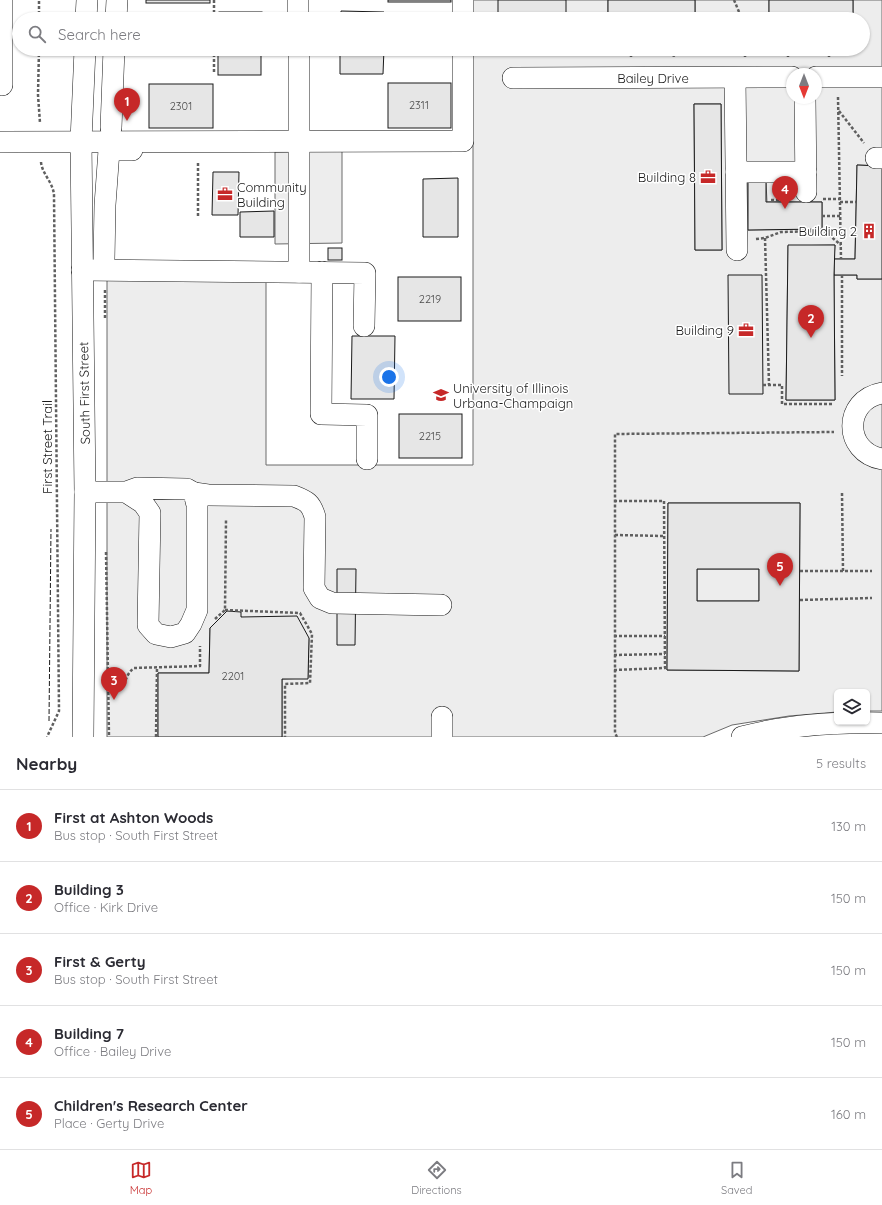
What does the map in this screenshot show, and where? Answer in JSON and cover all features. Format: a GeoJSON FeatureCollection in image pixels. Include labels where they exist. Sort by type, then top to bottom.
{"type":"FeatureCollection","features":[{"type":"Feature","properties":{"kind":"street"},"geometry":{"type":"LineString","coordinates":[[2,0],[2,86]]}},
{"type":"Feature","properties":{"kind":"street"},"geometry":{"type":"LineString","coordinates":[[86,12],[87,0]]}},
{"type":"Feature","properties":{"kind":"street"},"geometry":{"type":"LineString","coordinates":[[116,0],[116,12]]}},
{"type":"Feature","properties":{"kind":"street"},"geometry":{"type":"LineString","coordinates":[[298,0],[298,12]]}},
{"type":"Feature","properties":{"kind":"street"},"geometry":{"type":"LineString","coordinates":[[463,0],[463,12]]}},
{"type":"Feature","properties":{"kind":"street","name":"South First Street"},"geometry":{"type":"LineString","coordinates":[[84,737],[85,492],[81,141],[85,56]]}},
{"type":"Feature","properties":{"kind":"street"},"geometry":{"type":"LineString","coordinates":[[111,128],[114,56]]}},
{"type":"Feature","properties":{"kind":"street"},"geometry":{"type":"LineString","coordinates":[[299,56],[299,272]]}},
{"type":"Feature","properties":{"kind":"street"},"geometry":{"type":"LineString","coordinates":[[0,142],[463,141],[463,56]]}},
{"type":"Feature","properties":{"kind":"street","name":"Bailey Drive"},"geometry":{"type":"LineString","coordinates":[[513,78],[786,77]]}},
{"type":"Feature","properties":{"kind":"street"},"geometry":{"type":"LineString","coordinates":[[822,77],[882,77]]}},
{"type":"Feature","properties":{"kind":"street"},"geometry":{"type":"LineString","coordinates":[[735,78],[737,245]]}},
{"type":"Feature","properties":{"kind":"street"},"geometry":{"type":"LineString","coordinates":[[736,172],[806,182],[805,104]]}},
{"type":"Feature","properties":{"kind":"street"},"geometry":{"type":"LineString","coordinates":[[104,260],[105,205],[109,150],[223,150]]}},
{"type":"Feature","properties":{"kind":"street"},"geometry":{"type":"LineString","coordinates":[[82,270],[365,273],[364,326]]}},
{"type":"Feature","properties":{"kind":"street"},"geometry":{"type":"LineString","coordinates":[[322,272],[321,414],[367,415],[367,459]]}},
{"type":"Feature","properties":{"kind":"street"},"geometry":{"type":"LineString","coordinates":[[882,393],[870,396],[861,403],[855,412],[852,423],[853,434],[858,444],[865,452],[875,458],[882,459]]}},
{"type":"Feature","properties":{"kind":"street"},"geometry":{"type":"LineString","coordinates":[[85,492],[126,492],[137,488],[187,489],[194,493],[208,495],[294,496],[305,500],[312,507],[315,517],[314,588],[320,598],[332,603],[442,605]]}},
{"type":"Feature","properties":{"kind":"street"},"geometry":{"type":"LineString","coordinates":[[126,492],[143,503],[150,513],[148,625],[156,634],[171,637],[185,634],[197,610],[197,505],[194,493]]}},
{"type":"Feature","properties":{"kind":"street"},"geometry":{"type":"LineString","coordinates":[[755,735],[831,724],[859,722],[882,723]]}},
{"type":"Feature","properties":{"kind":"path"},"geometry":{"type":"LineString","coordinates":[[39,0],[39,12]]}},
{"type":"Feature","properties":{"kind":"path"},"geometry":{"type":"LineString","coordinates":[[214,0],[214,12]]}},
{"type":"Feature","properties":{"kind":"path"},"geometry":{"type":"LineString","coordinates":[[734,0],[739,12]]}},
{"type":"Feature","properties":{"kind":"path"},"geometry":{"type":"LineString","coordinates":[[39,56],[38,95],[40,125]]}},
{"type":"Feature","properties":{"kind":"path"},"geometry":{"type":"LineString","coordinates":[[214,56],[214,74]]}},
{"type":"Feature","properties":{"kind":"path"},"geometry":{"type":"LineString","coordinates":[[838,77],[841,259]]}},
{"type":"Feature","properties":{"kind":"path"},"geometry":{"type":"LineString","coordinates":[[838,110],[879,158]]}},
{"type":"Feature","properties":{"kind":"path"},"geometry":{"type":"LineString","coordinates":[[198,150],[198,216]]}},
{"type":"Feature","properties":{"kind":"path","name":"First Street Trail"},"geometry":{"type":"LineString","coordinates":[[40,157],[41,167],[53,187],[54,195],[59,711],[47,737]]}},
{"type":"Feature","properties":{"kind":"path"},"geometry":{"type":"LineString","coordinates":[[840,202],[856,202]]}},
{"type":"Feature","properties":{"kind":"path"},"geometry":{"type":"LineString","coordinates":[[822,216],[840,216]]}},
{"type":"Feature","properties":{"kind":"path"},"geometry":{"type":"LineString","coordinates":[[737,245],[765,238],[780,232],[824,232],[841,245]]}},
{"type":"Feature","properties":{"kind":"path"},"geometry":{"type":"LineString","coordinates":[[765,238],[769,385]]}},
{"type":"Feature","properties":{"kind":"path"},"geometry":{"type":"LineString","coordinates":[[842,275],[842,376]]}},
{"type":"Feature","properties":{"kind":"path"},"geometry":{"type":"LineString","coordinates":[[763,385],[782,385],[782,404],[832,404]]}},
{"type":"Feature","properties":{"kind":"path"},"geometry":{"type":"LineString","coordinates":[[617,737],[615,733],[614,670],[615,434],[834,432]]}},
{"type":"Feature","properties":{"kind":"path"},"geometry":{"type":"LineString","coordinates":[[842,493],[843,571]]}},
{"type":"Feature","properties":{"kind":"path"},"geometry":{"type":"LineString","coordinates":[[614,670],[664,668],[664,501],[615,501]]}},
{"type":"Feature","properties":{"kind":"path"},"geometry":{"type":"LineString","coordinates":[[615,535],[664,536]]}},
{"type":"Feature","properties":{"kind":"path"},"geometry":{"type":"LineString","coordinates":[[800,571],[872,571]]}},
{"type":"Feature","properties":{"kind":"path"},"geometry":{"type":"LineString","coordinates":[[800,600],[872,598]]}},
{"type":"Feature","properties":{"kind":"path"},"geometry":{"type":"LineString","coordinates":[[225,610],[300,613],[312,634],[310,683],[285,684],[285,737]]}},
{"type":"Feature","properties":{"kind":"path"},"geometry":{"type":"LineString","coordinates":[[614,636],[664,636]]}},
{"type":"Feature","properties":{"kind":"path"},"geometry":{"type":"LineString","coordinates":[[614,655],[664,654]]}},
{"type":"Feature","properties":{"kind":"path"},"geometry":{"type":"LineString","coordinates":[[156,737],[157,667]]}},
{"type":"Feature","properties":{"kind":"shaded area"},"geometry":{"type":"Polygon","coordinates":[[[473,0],[608,0],[608,12],[473,12],[473,0]]]}},
{"type":"Feature","properties":{"kind":"shaded area"},"geometry":{"type":"Polygon","coordinates":[[[695,0],[769,0],[769,12],[695,12],[695,0]]]}},
{"type":"Feature","properties":{"kind":"shaded area"},"geometry":{"type":"Polygon","coordinates":[[[853,0],[882,0],[882,166],[857,165],[855,259],[834,259],[835,245],[788,246],[786,400],[835,400],[834,275],[857,275],[857,279],[882,279],[882,711],[870,711],[870,689],[834,689],[834,712],[789,716],[732,725],[703,737],[282,737],[282,679],[308,678],[309,638],[241,617],[227,611],[210,628],[209,673],[158,673],[158,736],[182,737],[107,737],[107,278],[266,278],[266,465],[473,465],[473,56],[870,56],[870,12],[853,12],[853,0]],[[694,104],[695,250],[722,250],[721,104],[694,104]],[[748,182],[748,230],[822,229],[822,202],[767,202],[766,182],[748,182]],[[668,503],[667,670],[799,671],[800,503],[668,503]]]}},
{"type":"Feature","properties":{"kind":"shaded area"},"geometry":{"type":"Polygon","coordinates":[[[342,151],[342,243],[275,244],[275,152],[342,151]]]}},
{"type":"Feature","properties":{"kind":"shaded area"},"geometry":{"type":"Polygon","coordinates":[[[697,569],[759,569],[759,601],[697,601],[697,569]]]}},
{"type":"Feature","properties":{"kind":"building"},"geometry":{"type":"Polygon","coordinates":[[[146,0],[210,0],[210,3],[146,3],[146,0]]]}},
{"type":"Feature","properties":{"kind":"building"},"geometry":{"type":"Polygon","coordinates":[[[388,0],[451,0],[451,2],[388,2],[388,0]]]}},
{"type":"Feature","properties":{"kind":"building"},"geometry":{"type":"Polygon","coordinates":[[[498,0],[566,0],[566,12],[498,12],[498,0]]]}},
{"type":"Feature","properties":{"kind":"building"},"geometry":{"type":"Polygon","coordinates":[[[608,0],[695,0],[695,12],[608,12],[608,0]]]}},
{"type":"Feature","properties":{"kind":"building"},"geometry":{"type":"Polygon","coordinates":[[[769,0],[853,0],[853,12],[769,12],[769,0]]]}},
{"type":"Feature","properties":{"kind":"building"},"geometry":{"type":"Polygon","coordinates":[[[341,11],[384,12],[341,12],[341,11]]]}},
{"type":"Feature","properties":{"kind":"building"},"geometry":{"type":"Polygon","coordinates":[[[218,56],[261,56],[261,75],[218,75],[218,56]]]}},
{"type":"Feature","properties":{"kind":"building"},"geometry":{"type":"Polygon","coordinates":[[[340,56],[384,56],[383,74],[340,74],[340,56]]]}},
{"type":"Feature","properties":{"kind":"building"},"geometry":{"type":"Polygon","coordinates":[[[388,83],[451,83],[451,128],[388,128],[388,83]]]}},
{"type":"Feature","properties":{"kind":"building"},"geometry":{"type":"Polygon","coordinates":[[[149,84],[213,84],[213,128],[149,128],[149,84]]]}},
{"type":"Feature","properties":{"kind":"building","name":"Building 8"},"geometry":{"type":"Polygon","coordinates":[[[694,104],[721,104],[722,250],[695,250],[694,104]]]}},
{"type":"Feature","properties":{"kind":"building","name":"Building 2"},"geometry":{"type":"Polygon","coordinates":[[[857,165],[882,166],[882,279],[857,279],[857,275],[834,275],[834,259],[855,259],[857,165]]]}},
{"type":"Feature","properties":{"kind":"building","name":"Community Building"},"geometry":{"type":"Polygon","coordinates":[[[213,172],[239,172],[238,215],[212,215],[213,172]]]}},
{"type":"Feature","properties":{"kind":"building"},"geometry":{"type":"Polygon","coordinates":[[[458,178],[458,237],[423,237],[423,179],[458,178]]]}},
{"type":"Feature","properties":{"kind":"building"},"geometry":{"type":"Polygon","coordinates":[[[748,182],[766,182],[766,202],[822,202],[822,229],[748,230],[748,182]]]}},
{"type":"Feature","properties":{"kind":"building"},"geometry":{"type":"Polygon","coordinates":[[[274,211],[274,237],[240,237],[240,212],[274,211]]]}},
{"type":"Feature","properties":{"kind":"building"},"geometry":{"type":"Polygon","coordinates":[[[788,245],[835,245],[835,400],[786,400],[788,245]]]}},
{"type":"Feature","properties":{"kind":"building"},"geometry":{"type":"Polygon","coordinates":[[[328,248],[342,248],[342,260],[328,260],[328,248]]]}},
{"type":"Feature","properties":{"kind":"building","name":"Building 9"},"geometry":{"type":"Polygon","coordinates":[[[728,275],[762,275],[763,394],[729,394],[728,275]]]}},
{"type":"Feature","properties":{"kind":"building"},"geometry":{"type":"Polygon","coordinates":[[[398,277],[461,277],[461,321],[398,321],[398,277]]]}},
{"type":"Feature","properties":{"kind":"building"},"geometry":{"type":"Polygon","coordinates":[[[352,336],[395,336],[394,399],[351,399],[352,336]]]}},
{"type":"Feature","properties":{"kind":"building"},"geometry":{"type":"Polygon","coordinates":[[[399,414],[462,414],[462,458],[399,458],[399,414]]]}},
{"type":"Feature","properties":{"kind":"building"},"geometry":{"type":"Polygon","coordinates":[[[668,503],[800,503],[799,671],[667,670],[668,503]],[[697,569],[697,601],[759,601],[759,569],[697,569]]]}},
{"type":"Feature","properties":{"kind":"building"},"geometry":{"type":"Polygon","coordinates":[[[337,569],[356,569],[355,645],[337,645],[337,569]]]}},
{"type":"Feature","properties":{"kind":"building"},"geometry":{"type":"Polygon","coordinates":[[[227,611],[241,612],[241,617],[297,616],[309,638],[308,679],[282,679],[282,737],[158,737],[158,673],[209,673],[210,628],[227,611]]]}},
{"type":"Feature","properties":{"kind":"fence"},"geometry":{"type":"LineString","coordinates":[[49,721],[51,529]]}},
{"type":"Feature","properties":{"kind":"place","name":"First at Ashton Woods"},"geometry":{"type":"Point","coordinates":[127,121]}},
{"type":"Feature","properties":{"kind":"place","name":"Building 8"},"geometry":{"type":"Point","coordinates":[708,177]}},
{"type":"Feature","properties":{"kind":"place","name":"Community Building"},"geometry":{"type":"Point","coordinates":[225,194]}},
{"type":"Feature","properties":{"kind":"place","name":"Building 7"},"geometry":{"type":"Point","coordinates":[785,209]}},
{"type":"Feature","properties":{"kind":"place","name":"Building 2"},"geometry":{"type":"Point","coordinates":[869,231]}},
{"type":"Feature","properties":{"kind":"place","name":"Building 9"},"geometry":{"type":"Point","coordinates":[746,330]}},
{"type":"Feature","properties":{"kind":"place","name":"Building 3"},"geometry":{"type":"Point","coordinates":[811,338]}},
{"type":"Feature","properties":{"kind":"place","name":"University of Illinois Urbana-Champaign"},"geometry":{"type":"Point","coordinates":[441,395]}},
{"type":"Feature","properties":{"kind":"place","name":"Children's Research Center"},"geometry":{"type":"Point","coordinates":[780,586]}},
{"type":"Feature","properties":{"kind":"place","name":"First & Gerty"},"geometry":{"type":"Point","coordinates":[114,700]}}]}
